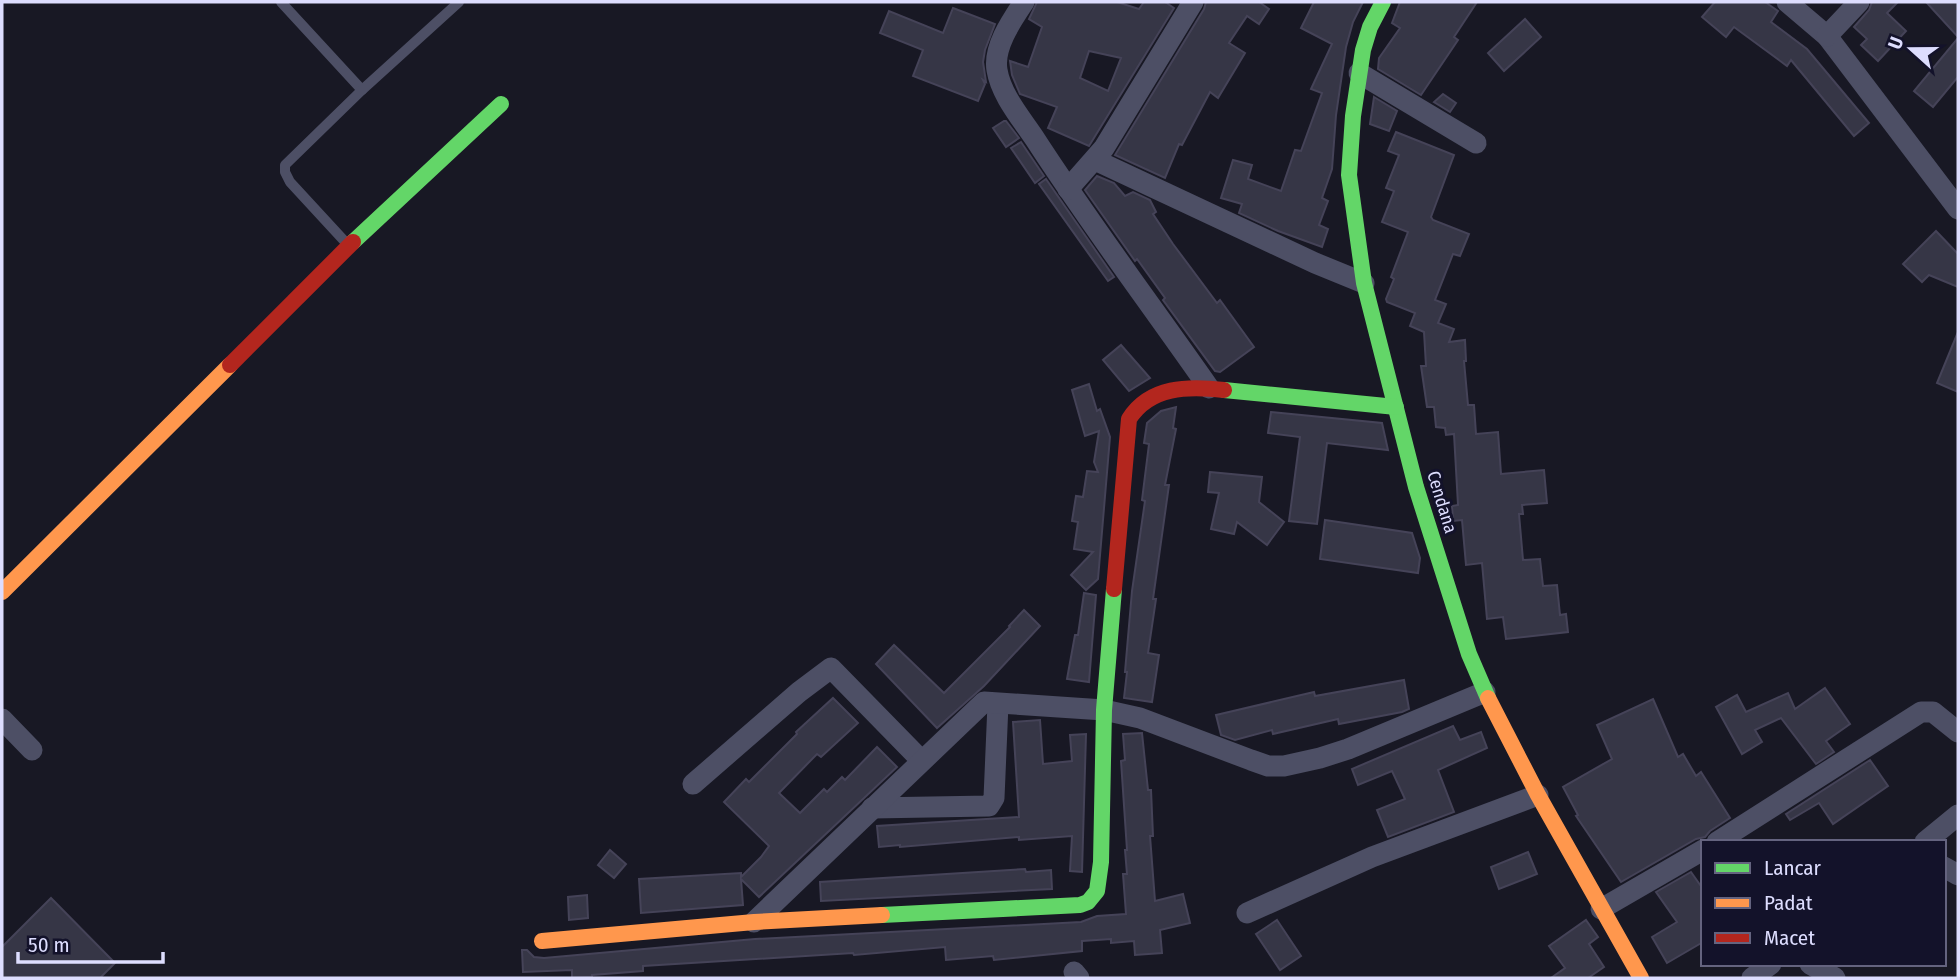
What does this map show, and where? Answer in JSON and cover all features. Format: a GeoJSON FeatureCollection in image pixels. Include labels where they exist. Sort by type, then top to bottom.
{"type":"FeatureCollection","features":[{"type":"Feature","properties":{"kind":"street"},"geometry":{"type":"LineString","coordinates":[[1024,2],[999,51],[996,67],[1008,98],[1209,388]]}},
{"type":"Feature","properties":{"kind":"street"},"geometry":{"type":"LineString","coordinates":[[1069,189],[1095,160],[1193,2]]}},
{"type":"Feature","properties":{"kind":"street","name":"Cendana"},"geometry":{"type":"LineString","coordinates":[[1384,2],[1370,27],[1363,50],[1353,116],[1349,174],[1364,283],[1396,407],[1424,513],[1469,654],[1485,692],[1538,795],[1641,978]]}},
{"type":"Feature","properties":{"kind":"street"},"geometry":{"type":"LineString","coordinates":[[1787,2],[1827,36],[1958,209]]}},
{"type":"Feature","properties":{"kind":"street"},"geometry":{"type":"LineString","coordinates":[[1827,36],[1859,2]]}},
{"type":"Feature","properties":{"kind":"street"},"geometry":{"type":"LineString","coordinates":[[1359,73],[1476,143]]}},
{"type":"Feature","properties":{"kind":"street"},"geometry":{"type":"LineString","coordinates":[[2,592],[349,246],[501,104]]}},
{"type":"Feature","properties":{"kind":"street"},"geometry":{"type":"LineString","coordinates":[[1095,160],[1315,263],[1364,283]]}},
{"type":"Feature","properties":{"kind":"street"},"geometry":{"type":"LineString","coordinates":[[542,941],[754,922],[1080,905],[1088,902],[1097,891],[1101,862],[1104,710],[1129,419],[1133,410],[1154,393],[1209,388],[1396,407]]}},
{"type":"Feature","properties":{"kind":"street"},"geometry":{"type":"LineString","coordinates":[[693,785],[799,692],[831,668],[921,760]]}},
{"type":"Feature","properties":{"kind":"street"},"geometry":{"type":"LineString","coordinates":[[754,922],[921,760],[981,704],[987,702],[1104,710],[1140,718],[1251,761],[1268,766],[1284,766],[1348,750],[1485,692]]}},
{"type":"Feature","properties":{"kind":"street"},"geometry":{"type":"LineString","coordinates":[[872,808],[989,806],[994,798],[998,704]]}},
{"type":"Feature","properties":{"kind":"street"},"geometry":{"type":"LineString","coordinates":[[1726,840],[1752,834],[1921,712],[1927,711],[1940,716],[1958,732]]}},
{"type":"Feature","properties":{"kind":"street"},"geometry":{"type":"LineString","coordinates":[[2,719],[32,750]]}},
{"type":"Feature","properties":{"kind":"street"},"geometry":{"type":"LineString","coordinates":[[1247,913],[1372,857],[1538,795]]}},
{"type":"Feature","properties":{"kind":"street"},"geometry":{"type":"LineString","coordinates":[[1928,840],[1958,816]]}},
{"type":"Feature","properties":{"kind":"street"},"geometry":{"type":"LineString","coordinates":[[1601,909],[1701,851]]}},
{"type":"Feature","properties":{"kind":"street"},"geometry":{"type":"LineString","coordinates":[[1752,978],[1768,966]]}},
{"type":"Feature","properties":{"kind":"street"},"geometry":{"type":"LineString","coordinates":[[1814,966],[1835,978]]}},
{"type":"Feature","properties":{"kind":"lane"},"geometry":{"type":"LineString","coordinates":[[281,2],[362,90]]}},
{"type":"Feature","properties":{"kind":"lane"},"geometry":{"type":"LineString","coordinates":[[349,246],[290,182],[285,165],[459,2]]}},
{"type":"Feature","properties":{"kind":"building"},"geometry":{"type":"Polygon","coordinates":[[[1037,2],[1117,2],[1139,9],[1144,2],[1165,2],[1174,8],[1089,146],[1048,128],[1057,107],[1020,94],[1012,75],[1010,61],[1028,67],[1042,27],[1029,19],[1037,2]],[[1089,51],[1080,78],[1108,91],[1121,58],[1089,51]]]}},
{"type":"Feature","properties":{"kind":"building"},"geometry":{"type":"Polygon","coordinates":[[[1206,2],[1259,2],[1269,9],[1259,24],[1247,16],[1229,43],[1245,53],[1218,98],[1210,92],[1182,145],[1179,144],[1165,178],[1115,155],[1206,2]]]}},
{"type":"Feature","properties":{"kind":"building"},"geometry":{"type":"Polygon","coordinates":[[[1314,2],[1363,2],[1353,22],[1346,47],[1336,115],[1332,169],[1322,198],[1328,201],[1319,225],[1328,229],[1322,247],[1239,213],[1242,204],[1221,198],[1233,160],[1252,165],[1248,179],[1281,191],[1295,150],[1301,151],[1322,93],[1311,89],[1332,44],[1301,28],[1314,2]]]}},
{"type":"Feature","properties":{"kind":"building"},"geometry":{"type":"Polygon","coordinates":[[[1400,2],[1477,2],[1454,37],[1458,40],[1421,95],[1378,69],[1379,58],[1400,28],[1392,23],[1400,2]]]}},
{"type":"Feature","properties":{"kind":"building"},"geometry":{"type":"Polygon","coordinates":[[[1715,2],[1765,2],[1778,11],[1771,22],[1807,49],[1869,123],[1854,136],[1791,60],[1787,66],[1734,27],[1726,37],[1702,17],[1715,2]]]}},
{"type":"Feature","properties":{"kind":"building"},"geometry":{"type":"Polygon","coordinates":[[[1872,2],[1898,2],[1887,13],[1906,31],[1878,61],[1861,45],[1867,39],[1854,27],[1869,10],[1872,2]]]}},
{"type":"Feature","properties":{"kind":"building"},"geometry":{"type":"Polygon","coordinates":[[[1926,2],[1958,2],[1958,37],[1926,2]]]}},
{"type":"Feature","properties":{"kind":"building"},"geometry":{"type":"Polygon","coordinates":[[[953,8],[995,24],[985,50],[983,62],[986,82],[983,80],[985,84],[978,101],[913,76],[923,50],[880,33],[889,11],[943,33],[953,8]]]}},
{"type":"Feature","properties":{"kind":"building"},"geometry":{"type":"Polygon","coordinates":[[[1525,19],[1541,37],[1504,71],[1488,53],[1525,19]]]}},
{"type":"Feature","properties":{"kind":"building"},"geometry":{"type":"Polygon","coordinates":[[[1958,38],[1958,77],[1933,107],[1914,91],[1958,38]]]}},
{"type":"Feature","properties":{"kind":"building"},"geometry":{"type":"Polygon","coordinates":[[[1443,94],[1456,103],[1450,112],[1434,102],[1443,94]]]}},
{"type":"Feature","properties":{"kind":"building"},"geometry":{"type":"Polygon","coordinates":[[[1374,97],[1397,111],[1389,131],[1370,124],[1374,97]]]}},
{"type":"Feature","properties":{"kind":"building"},"geometry":{"type":"Polygon","coordinates":[[[1004,121],[1019,138],[1006,147],[993,128],[1004,121]]]}},
{"type":"Feature","properties":{"kind":"building"},"geometry":{"type":"Polygon","coordinates":[[[1396,132],[1454,155],[1431,217],[1469,234],[1460,256],[1453,254],[1435,300],[1446,304],[1438,323],[1454,329],[1449,342],[1465,340],[1468,405],[1474,405],[1476,434],[1498,432],[1501,474],[1544,470],[1547,503],[1522,505],[1523,514],[1519,514],[1523,560],[1540,559],[1543,586],[1557,585],[1560,615],[1566,614],[1568,632],[1506,639],[1503,617],[1487,619],[1482,563],[1466,565],[1462,520],[1453,521],[1452,506],[1458,505],[1454,434],[1446,435],[1445,428],[1436,427],[1434,407],[1427,407],[1421,366],[1426,366],[1424,332],[1410,326],[1415,313],[1387,302],[1386,299],[1394,279],[1391,277],[1408,232],[1382,222],[1394,191],[1386,188],[1399,155],[1388,151],[1396,132]]]}},
{"type":"Feature","properties":{"kind":"building"},"geometry":{"type":"Polygon","coordinates":[[[1021,142],[1044,176],[1035,183],[1011,148],[1021,142]]]}},
{"type":"Feature","properties":{"kind":"building"},"geometry":{"type":"Polygon","coordinates":[[[1097,176],[1114,183],[1125,196],[1133,192],[1150,200],[1156,212],[1153,214],[1173,244],[1217,303],[1220,300],[1254,347],[1220,372],[1215,371],[1085,190],[1097,176]]]}},
{"type":"Feature","properties":{"kind":"building"},"geometry":{"type":"Polygon","coordinates":[[[1046,179],[1114,277],[1108,281],[1039,184],[1046,179]]]}},
{"type":"Feature","properties":{"kind":"building"},"geometry":{"type":"Polygon","coordinates":[[[1936,231],[1958,254],[1958,287],[1929,275],[1922,282],[1903,264],[1936,231]]]}},
{"type":"Feature","properties":{"kind":"building"},"geometry":{"type":"Polygon","coordinates":[[[1958,332],[1958,392],[1937,383],[1958,332]]]}},
{"type":"Feature","properties":{"kind":"building"},"geometry":{"type":"Polygon","coordinates":[[[1121,345],[1150,378],[1129,391],[1103,360],[1121,345]]]}},
{"type":"Feature","properties":{"kind":"building"},"geometry":{"type":"Polygon","coordinates":[[[1089,384],[1097,411],[1100,409],[1110,437],[1098,579],[1086,590],[1071,575],[1093,552],[1074,549],[1078,522],[1072,521],[1076,496],[1083,497],[1087,471],[1098,472],[1094,462],[1099,431],[1085,436],[1072,390],[1089,384]]]}},
{"type":"Feature","properties":{"kind":"building"},"geometry":{"type":"Polygon","coordinates":[[[1176,407],[1173,428],[1176,429],[1165,485],[1169,485],[1148,653],[1159,655],[1152,702],[1124,698],[1125,672],[1132,591],[1145,501],[1142,500],[1149,444],[1144,443],[1147,423],[1161,411],[1176,407]]]}},
{"type":"Feature","properties":{"kind":"building"},"geometry":{"type":"Polygon","coordinates":[[[1271,412],[1382,423],[1388,450],[1327,443],[1317,524],[1289,521],[1300,437],[1268,433],[1271,412]]]}},
{"type":"Feature","properties":{"kind":"building"},"geometry":{"type":"Polygon","coordinates":[[[1210,472],[1262,477],[1259,502],[1284,522],[1267,545],[1237,522],[1234,534],[1211,529],[1219,493],[1208,492],[1210,472]]]}},
{"type":"Feature","properties":{"kind":"building"},"geometry":{"type":"Polygon","coordinates":[[[1325,520],[1412,533],[1420,558],[1418,573],[1320,559],[1325,520]]]}},
{"type":"Feature","properties":{"kind":"building"},"geometry":{"type":"Polygon","coordinates":[[[1084,593],[1096,595],[1089,682],[1067,679],[1075,635],[1078,635],[1084,593]]]}},
{"type":"Feature","properties":{"kind":"building"},"geometry":{"type":"Polygon","coordinates":[[[1024,610],[1040,626],[984,686],[937,728],[876,664],[894,645],[944,693],[1024,610]]]}},
{"type":"Feature","properties":{"kind":"building"},"geometry":{"type":"Polygon","coordinates":[[[1404,680],[1409,709],[1339,724],[1338,719],[1273,734],[1272,730],[1235,740],[1221,735],[1216,715],[1314,692],[1315,696],[1404,680]]]}},
{"type":"Feature","properties":{"kind":"building"},"geometry":{"type":"Polygon","coordinates":[[[1825,688],[1850,724],[1826,741],[1834,752],[1816,764],[1781,718],[1755,730],[1762,742],[1742,754],[1716,707],[1737,695],[1746,712],[1788,693],[1795,709],[1825,688]]]}},
{"type":"Feature","properties":{"kind":"building"},"geometry":{"type":"Polygon","coordinates":[[[833,698],[858,723],[821,757],[817,754],[779,793],[800,813],[824,789],[827,792],[842,777],[845,780],[877,747],[897,767],[759,897],[741,879],[743,905],[641,913],[639,879],[741,873],[741,877],[761,857],[769,846],[724,802],[746,779],[749,782],[796,732],[833,698]]]}},
{"type":"Feature","properties":{"kind":"building"},"geometry":{"type":"Polygon","coordinates":[[[1653,699],[1678,757],[1683,754],[1696,776],[1701,772],[1730,818],[1705,837],[1696,839],[1621,882],[1576,816],[1578,815],[1563,787],[1612,759],[1597,725],[1653,699]]]}},
{"type":"Feature","properties":{"kind":"building"},"geometry":{"type":"Polygon","coordinates":[[[1040,720],[1043,764],[1072,761],[1070,735],[1086,734],[1082,872],[1070,871],[1072,836],[879,847],[877,826],[1019,817],[1013,722],[1040,720]]]}},
{"type":"Feature","properties":{"kind":"building"},"geometry":{"type":"Polygon","coordinates":[[[1453,726],[1460,740],[1481,732],[1487,748],[1438,770],[1454,812],[1388,837],[1377,810],[1405,799],[1392,771],[1358,785],[1352,769],[1453,726]]]}},
{"type":"Feature","properties":{"kind":"building"},"geometry":{"type":"Polygon","coordinates":[[[1142,733],[1148,790],[1151,790],[1153,836],[1150,836],[1155,901],[1183,894],[1190,923],[1160,930],[1162,953],[1135,955],[1134,941],[1111,943],[1111,939],[1082,941],[1082,951],[994,960],[993,956],[946,960],[945,947],[854,955],[643,966],[643,971],[592,977],[572,978],[572,970],[523,972],[522,950],[527,950],[534,957],[544,958],[755,939],[1081,922],[1097,916],[1126,914],[1123,874],[1127,874],[1127,850],[1121,761],[1125,760],[1123,734],[1142,733]]]}},
{"type":"Feature","properties":{"kind":"building"},"geometry":{"type":"Polygon","coordinates":[[[1870,760],[1888,786],[1833,824],[1819,803],[1790,820],[1786,814],[1870,760]]]}},
{"type":"Feature","properties":{"kind":"building"},"geometry":{"type":"Polygon","coordinates":[[[610,850],[626,864],[614,878],[598,865],[610,850]]]}},
{"type":"Feature","properties":{"kind":"building"},"geometry":{"type":"Polygon","coordinates":[[[1528,852],[1537,874],[1499,889],[1491,867],[1528,852]]]}},
{"type":"Feature","properties":{"kind":"building"},"geometry":{"type":"Polygon","coordinates":[[[1025,869],[1026,872],[1051,870],[1052,889],[821,901],[820,882],[1025,869]]]}},
{"type":"Feature","properties":{"kind":"building"},"geometry":{"type":"Polygon","coordinates":[[[1691,872],[1701,886],[1701,943],[1667,963],[1652,937],[1677,922],[1656,892],[1691,872]]]}},
{"type":"Feature","properties":{"kind":"building"},"geometry":{"type":"Polygon","coordinates":[[[587,895],[588,918],[569,920],[568,897],[587,895]]]}},
{"type":"Feature","properties":{"kind":"building"},"geometry":{"type":"Polygon","coordinates":[[[51,898],[115,963],[100,978],[2,978],[2,947],[51,898]]]}},
{"type":"Feature","properties":{"kind":"building"},"geometry":{"type":"Polygon","coordinates":[[[1277,920],[1301,956],[1280,970],[1256,934],[1277,920]]]}},
{"type":"Feature","properties":{"kind":"building"},"geometry":{"type":"Polygon","coordinates":[[[1586,920],[1598,937],[1589,944],[1604,967],[1588,978],[1551,978],[1565,968],[1549,946],[1586,920]]]}},
{"type":"Feature","properties":{"kind":"traffic: fast"},"geometry":{"type":"LineString","coordinates":[[1383,2],[1370,27],[1363,50],[1353,116],[1349,175],[1364,283],[1416,487],[1469,654],[1488,698]]}},
{"type":"Feature","properties":{"kind":"traffic: fast"},"geometry":{"type":"LineString","coordinates":[[353,242],[501,104]]}},
{"type":"Feature","properties":{"kind":"traffic: fast"},"geometry":{"type":"LineString","coordinates":[[1224,390],[1396,407]]}},
{"type":"Feature","properties":{"kind":"traffic: fast"},"geometry":{"type":"LineString","coordinates":[[882,915],[1080,905],[1088,902],[1097,891],[1101,862],[1104,710],[1114,589]]}},
{"type":"Feature","properties":{"kind":"traffic: slow"},"geometry":{"type":"LineString","coordinates":[[2,592],[230,365]]}},
{"type":"Feature","properties":{"kind":"traffic: slow"},"geometry":{"type":"LineString","coordinates":[[1488,698],[1538,795],[1641,978]]}},
{"type":"Feature","properties":{"kind":"traffic: slow"},"geometry":{"type":"LineString","coordinates":[[542,941],[754,922],[882,915]]}},
{"type":"Feature","properties":{"kind":"traffic: jam"},"geometry":{"type":"LineString","coordinates":[[230,365],[353,242]]}},
{"type":"Feature","properties":{"kind":"traffic: jam"},"geometry":{"type":"LineString","coordinates":[[1114,589],[1129,419],[1138,408],[1159,394],[1197,388],[1224,390]]}}]}
